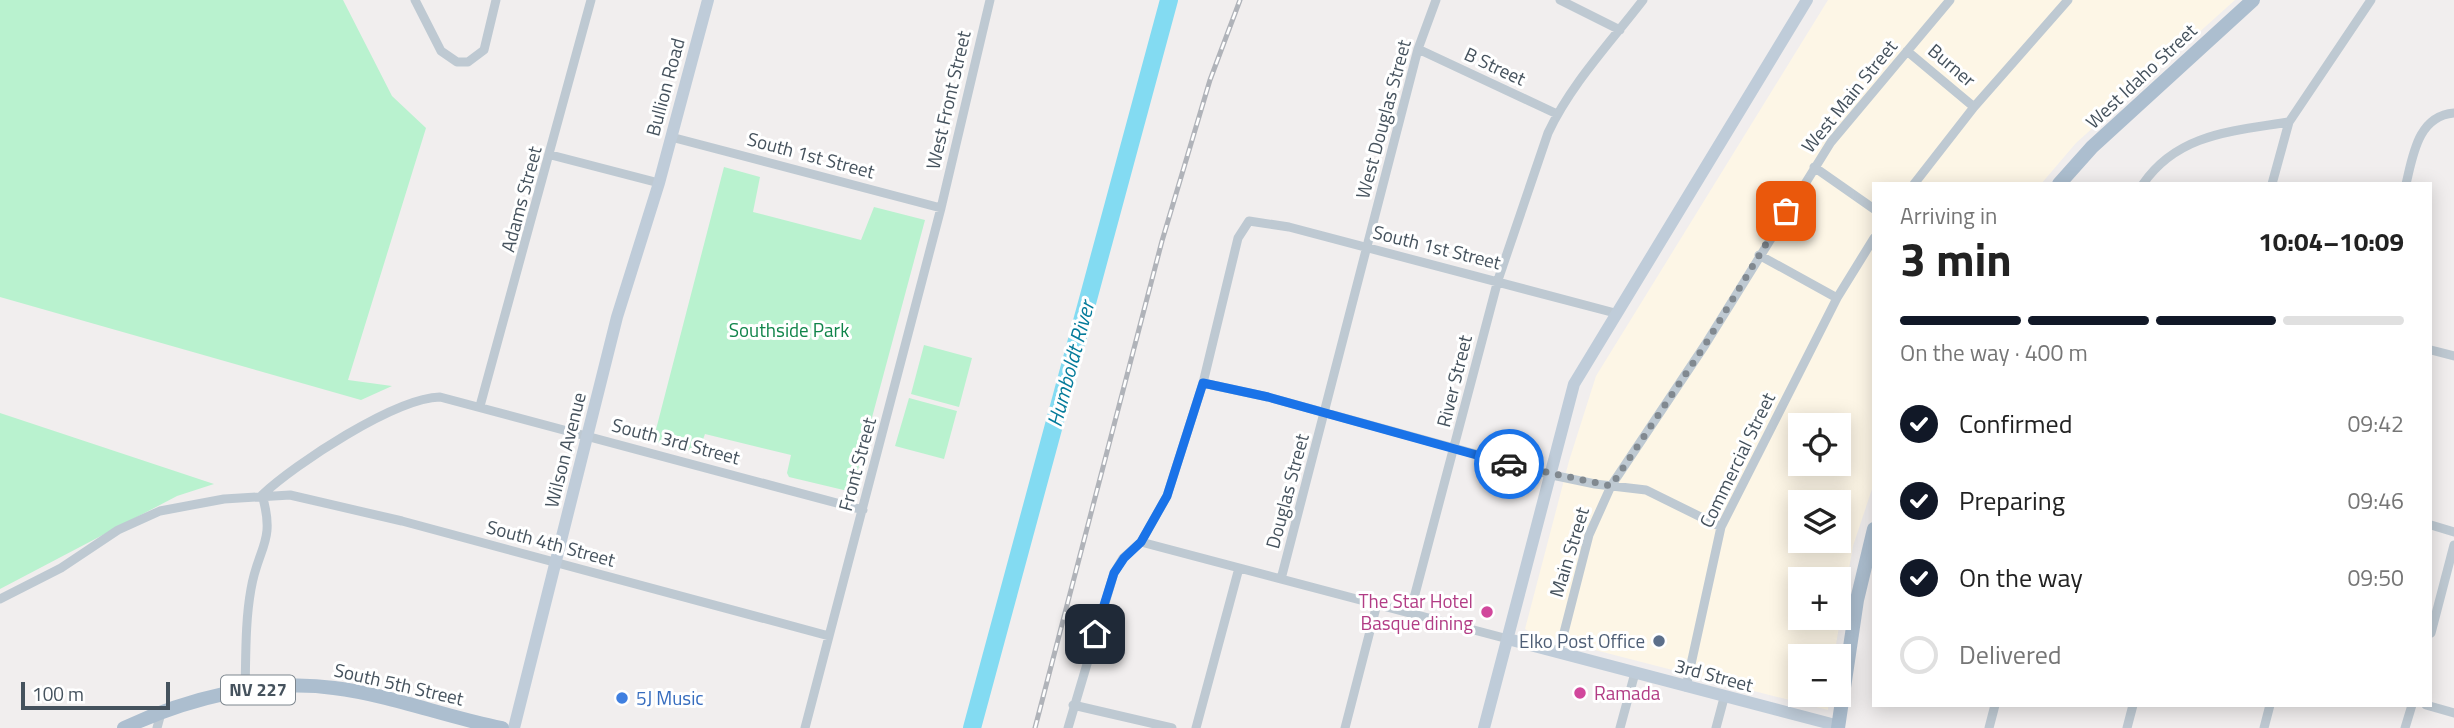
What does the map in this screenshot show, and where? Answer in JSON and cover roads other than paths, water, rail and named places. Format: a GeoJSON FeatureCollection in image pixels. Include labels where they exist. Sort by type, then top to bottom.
{"type":"FeatureCollection","features":[{"type":"Feature","properties":{"kind":"main road","name":"West Idaho Street"},"geometry":{"type":"LineString","coordinates":[[2061,182],[2092,147],[2253,0]]}},
{"type":"Feature","properties":{"kind":"main road"},"geometry":{"type":"LineString","coordinates":[[1839,727],[1857,600],[1872,537]]}},
{"type":"Feature","properties":{"kind":"main road","name":"South 5th Street"},"geometry":{"type":"LineString","coordinates":[[124,728],[159,721],[245,691],[300,686],[335,688],[502,728]]}},
{"type":"Feature","properties":{"kind":"street"},"geometry":{"type":"LineString","coordinates":[[415,0],[441,51],[457,62],[468,62],[484,50],[496,0]]}},
{"type":"Feature","properties":{"kind":"street","name":"Adams Street"},"geometry":{"type":"LineString","coordinates":[[480,406],[551,155],[591,0]]}},
{"type":"Feature","properties":{"kind":"street","name":"Bullion Road"},"geometry":{"type":"LineString","coordinates":[[659,183],[708,0]]}},
{"type":"Feature","properties":{"kind":"street","name":"West Front Street"},"geometry":{"type":"LineString","coordinates":[[941,208],[990,0]]}},
{"type":"Feature","properties":{"kind":"street","name":"West Douglas Street"},"geometry":{"type":"LineString","coordinates":[[1367,248],[1418,49],[1436,0]]}},
{"type":"Feature","properties":{"kind":"street"},"geometry":{"type":"LineString","coordinates":[[1560,0],[1620,30]]}},
{"type":"Feature","properties":{"kind":"street","name":"River Street"},"geometry":{"type":"LineString","coordinates":[[1410,613],[1498,279],[1557,114],[1643,0]]}},
{"type":"Feature","properties":{"kind":"street"},"geometry":{"type":"LineString","coordinates":[[1484,728],[1552,475],[1573,384],[1807,0]]}},
{"type":"Feature","properties":{"kind":"street","name":"West Main Street"},"geometry":{"type":"LineString","coordinates":[[1759,255],[1814,167],[1950,0]]}},
{"type":"Feature","properties":{"kind":"street"},"geometry":{"type":"LineString","coordinates":[[1916,182],[1974,107],[2068,0]]}},
{"type":"Feature","properties":{"kind":"street"},"geometry":{"type":"LineString","coordinates":[[2273,182],[2289,122],[2371,0]]}},
{"type":"Feature","properties":{"kind":"street","name":"B Street"},"geometry":{"type":"LineString","coordinates":[[1418,49],[1557,114]]}},
{"type":"Feature","properties":{"kind":"street","name":"Burner"},"geometry":{"type":"LineString","coordinates":[[1907,51],[1974,107]]}},
{"type":"Feature","properties":{"kind":"street"},"geometry":{"type":"LineString","coordinates":[[2407,182],[2417,143],[2432,121],[2454,113]]}},
{"type":"Feature","properties":{"kind":"street"},"geometry":{"type":"LineString","coordinates":[[2145,182],[2169,155],[2206,135],[2289,122]]}},
{"type":"Feature","properties":{"kind":"street","name":"South 1st Street"},"geometry":{"type":"LineString","coordinates":[[671,137],[941,208]]}},
{"type":"Feature","properties":{"kind":"street"},"geometry":{"type":"LineString","coordinates":[[551,155],[659,183]]}},
{"type":"Feature","properties":{"kind":"street"},"geometry":{"type":"LineString","coordinates":[[1814,167],[1872,208]]}},
{"type":"Feature","properties":{"kind":"street","name":"Wilson Avenue"},"geometry":{"type":"LineString","coordinates":[[514,728],[617,317],[659,183]]}},
{"type":"Feature","properties":{"kind":"street","name":"Front Street"},"geometry":{"type":"LineString","coordinates":[[805,728],[941,208]]}},
{"type":"Feature","properties":{"kind":"street","name":"South 1st Street"},"geometry":{"type":"LineString","coordinates":[[1203,383],[1238,237],[1249,221],[1289,227],[1498,279],[1615,313]]}},
{"type":"Feature","properties":{"kind":"street","name":"Commercial Street"},"geometry":{"type":"LineString","coordinates":[[1686,687],[1721,527],[1837,298],[1872,241]]}},
{"type":"Feature","properties":{"kind":"street","name":"Douglas Street"},"geometry":{"type":"LineString","coordinates":[[1281,579],[1367,248]]}},
{"type":"Feature","properties":{"kind":"street"},"geometry":{"type":"LineString","coordinates":[[1759,255],[1837,298]]}},
{"type":"Feature","properties":{"kind":"street","name":"Main Street"},"geometry":{"type":"LineString","coordinates":[[1559,652],[1589,535],[1611,486],[1705,345],[1759,255]]}},
{"type":"Feature","properties":{"kind":"street"},"geometry":{"type":"LineString","coordinates":[[2432,350],[2454,356]]}},
{"type":"Feature","properties":{"kind":"street"},"geometry":{"type":"LineString","coordinates":[[1068,728],[1114,573],[1124,558],[1141,542],[1167,496],[1203,383],[1326,413],[1552,475],[1646,490],[1721,527]]}},
{"type":"Feature","properties":{"kind":"street","name":"South 3rd Street"},"geometry":{"type":"LineString","coordinates":[[262,495],[319,453],[415,400],[440,397],[863,510]]}},
{"type":"Feature","properties":{"kind":"street"},"geometry":{"type":"LineString","coordinates":[[245,691],[251,585],[266,547],[269,525],[262,495]]}},
{"type":"Feature","properties":{"kind":"street","name":"South 4th Street"},"geometry":{"type":"LineString","coordinates":[[0,599],[61,568],[118,530],[150,515],[180,505],[262,495],[290,495],[330,502],[829,636]]}},
{"type":"Feature","properties":{"kind":"street"},"geometry":{"type":"LineString","coordinates":[[2432,526],[2454,531]]}},
{"type":"Feature","properties":{"kind":"street"},"geometry":{"type":"LineString","coordinates":[[1141,542],[1377,604],[1345,728]]}},
{"type":"Feature","properties":{"kind":"street"},"geometry":{"type":"LineString","coordinates":[[2432,629],[2454,545]]}},
{"type":"Feature","properties":{"kind":"street"},"geometry":{"type":"LineString","coordinates":[[1196,728],[1239,568]]}},
{"type":"Feature","properties":{"kind":"street","name":"3rd Street"},"geometry":{"type":"LineString","coordinates":[[1377,604],[1839,727]]}},
{"type":"Feature","properties":{"kind":"street"},"geometry":{"type":"LineString","coordinates":[[1620,728],[1635,673]]}},
{"type":"Feature","properties":{"kind":"street"},"geometry":{"type":"LineString","coordinates":[[1716,728],[1724,698]]}},
{"type":"Feature","properties":{"kind":"street"},"geometry":{"type":"LineString","coordinates":[[1073,705],[1172,728]]}},
{"type":"Feature","properties":{"kind":"street"},"geometry":{"type":"LineString","coordinates":[[1989,728],[1994,707]]}},
{"type":"Feature","properties":{"kind":"street"},"geometry":{"type":"LineString","coordinates":[[2127,728],[2132,707]]}},
{"type":"Feature","properties":{"kind":"street"},"geometry":{"type":"LineString","coordinates":[[2264,728],[2269,707]]}},
{"type":"Feature","properties":{"kind":"street"},"geometry":{"type":"LineString","coordinates":[[2406,728],[2411,707]]}},
{"type":"Feature","properties":{"kind":"street"},"geometry":{"type":"LineString","coordinates":[[2432,707],[2454,713]]}},
{"type":"Feature","properties":{"kind":"waterway","name":"Humboldt River"},"geometry":{"type":"LineString","coordinates":[[972,728],[1169,0]]}},
{"type":"Feature","properties":{"kind":"railway"},"geometry":{"type":"LineString","coordinates":[[1035,728],[1162,241],[1210,80],[1240,0]]}},
{"type":"Feature","properties":{"kind":"place","name":"The Star Hotel Basque dining"},"geometry":{"type":"Point","coordinates":[1487,612]}},
{"type":"Feature","properties":{"kind":"place","name":"Elko Post Office"},"geometry":{"type":"Point","coordinates":[1659,641]}},
{"type":"Feature","properties":{"kind":"place","name":"Ramada"},"geometry":{"type":"Point","coordinates":[1580,693]}},
{"type":"Feature","properties":{"kind":"place","name":"5J Music"},"geometry":{"type":"Point","coordinates":[622,698]}},
{"type":"Feature","properties":{"kind":"park label","name":"Southside Park"},"geometry":{"type":"Point","coordinates":[789,330]}}]}
